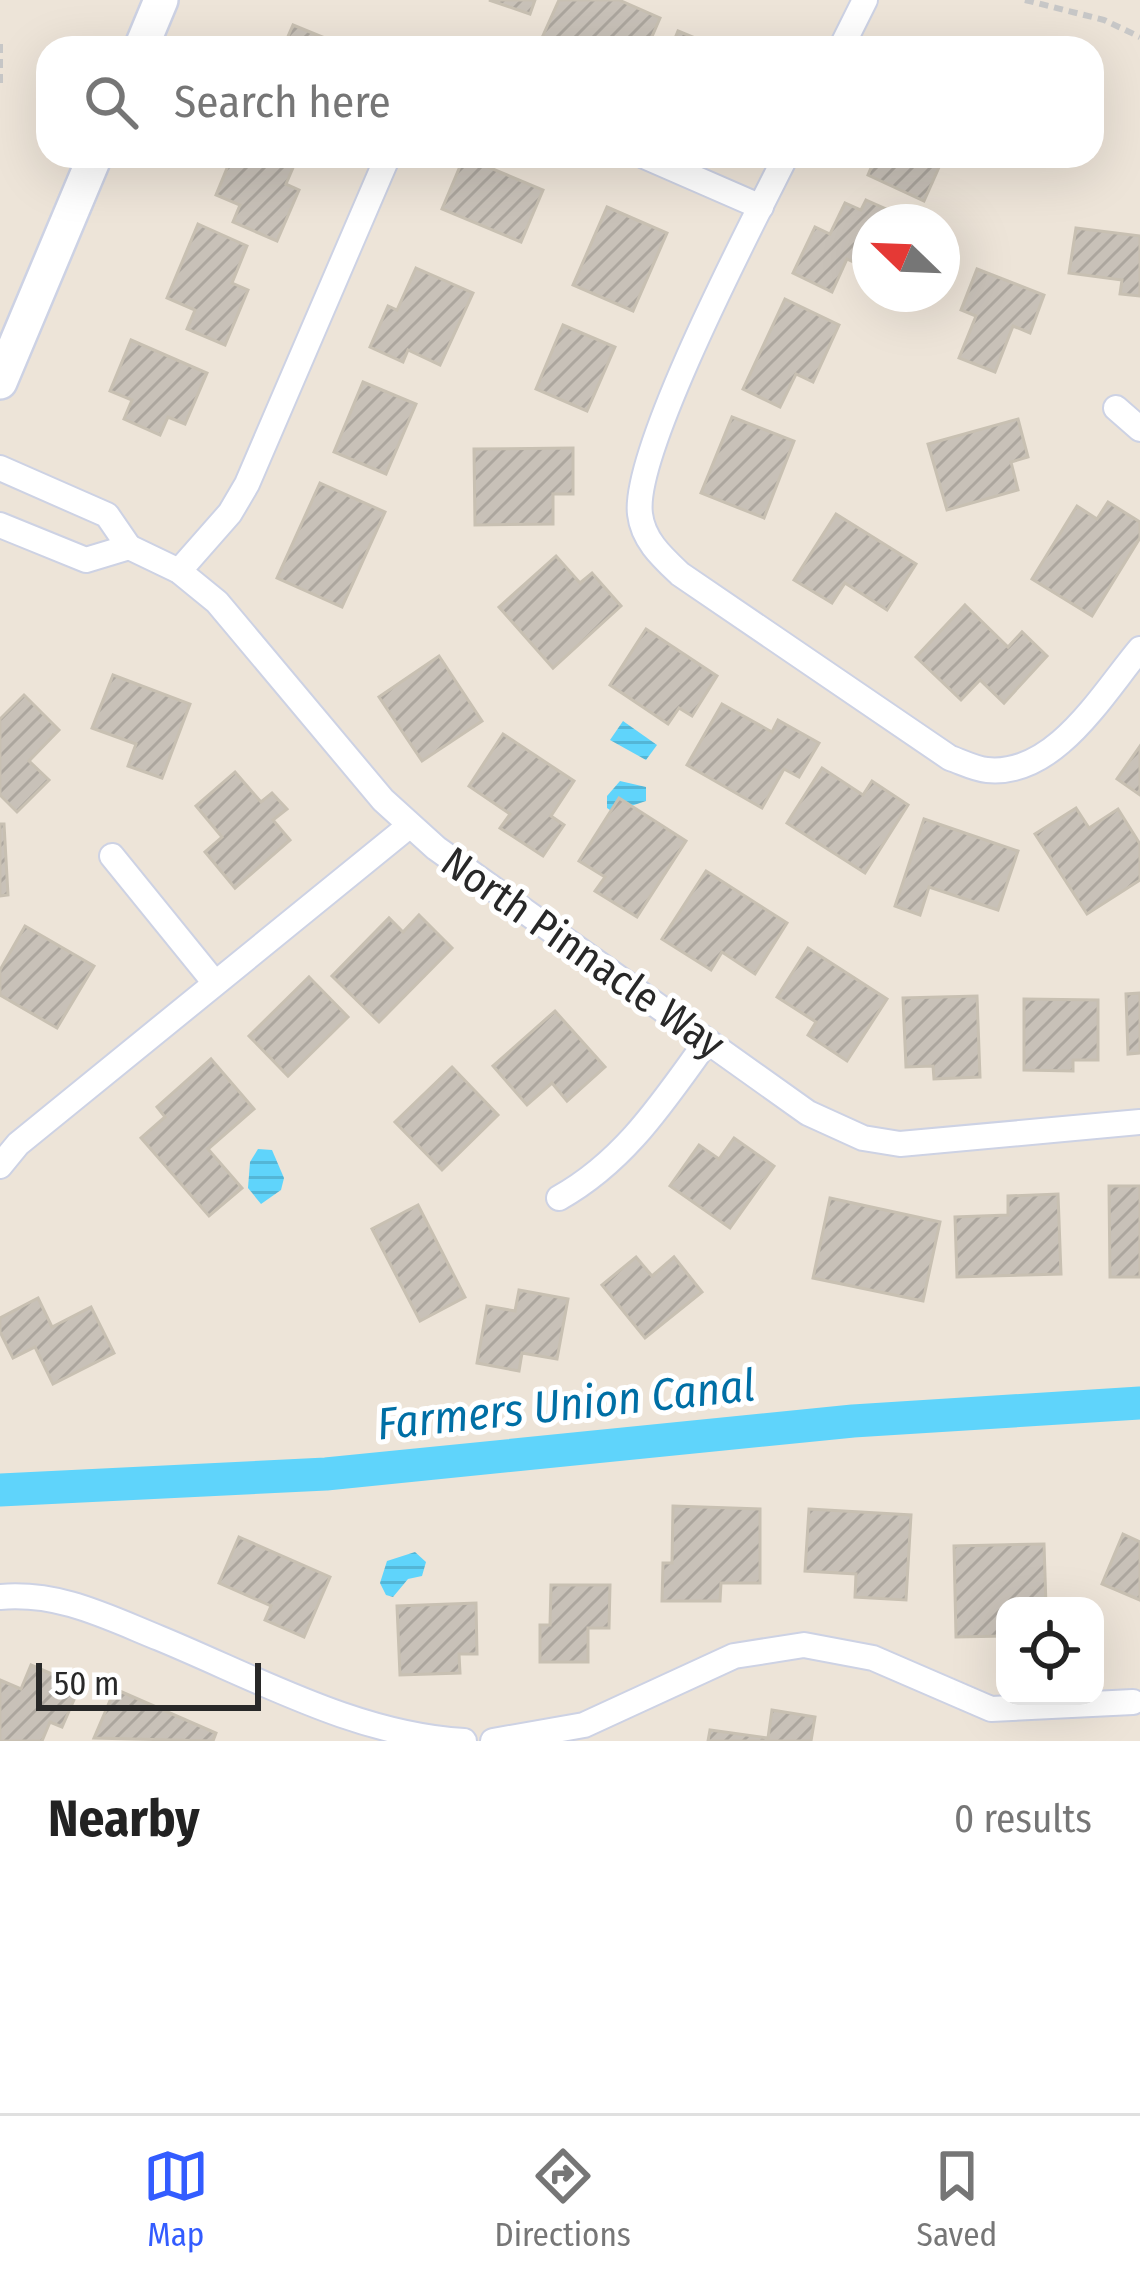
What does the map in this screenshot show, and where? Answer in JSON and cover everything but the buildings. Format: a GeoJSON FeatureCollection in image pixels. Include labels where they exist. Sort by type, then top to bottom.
{"type":"FeatureCollection","features":[{"type":"Feature","properties":{"kind":"main road"},"geometry":{"type":"LineString","coordinates":[[146,36],[161,0]]}},
{"type":"Feature","properties":{"kind":"main road"},"geometry":{"type":"LineString","coordinates":[[0,382],[90,168]]}},
{"type":"Feature","properties":{"kind":"street"},"geometry":{"type":"LineString","coordinates":[[847,36],[865,0]]}},
{"type":"Feature","properties":{"kind":"street"},"geometry":{"type":"LineString","coordinates":[[179,572],[230,513],[247,484],[383,168]]}},
{"type":"Feature","properties":{"kind":"street"},"geometry":{"type":"LineString","coordinates":[[672,168],[761,207]]}},
{"type":"Feature","properties":{"kind":"street"},"geometry":{"type":"LineString","coordinates":[[781,168],[645,462],[640,518],[654,550],[680,574],[950,758],[988,770],[1028,764],[1063,740],[1140,649]]}},
{"type":"Feature","properties":{"kind":"street"},"geometry":{"type":"LineString","coordinates":[[1116,408],[1140,429]]}},
{"type":"Feature","properties":{"kind":"street","name":"North Pinnacle Way"},"geometry":{"type":"LineString","coordinates":[[0,468],[107,514],[129,548],[179,572],[241,627],[409,826],[808,1113],[863,1138],[900,1144],[1140,1123]]}},
{"type":"Feature","properties":{"kind":"street"},"geometry":{"type":"LineString","coordinates":[[0,525],[86,560],[129,548]]}},
{"type":"Feature","properties":{"kind":"street"},"geometry":{"type":"LineString","coordinates":[[0,1166],[18,1144],[409,826]]}},
{"type":"Feature","properties":{"kind":"street"},"geometry":{"type":"LineString","coordinates":[[112,856],[215,983]]}},
{"type":"Feature","properties":{"kind":"street"},"geometry":{"type":"LineString","coordinates":[[559,1198],[602,1174],[627,1148],[707,1041]]}},
{"type":"Feature","properties":{"kind":"street"},"geometry":{"type":"LineString","coordinates":[[0,1597],[64,1599],[344,1715],[410,1735],[464,1741]]}},
{"type":"Feature","properties":{"kind":"street"},"geometry":{"type":"LineString","coordinates":[[493,1741],[584,1725],[702,1669],[768,1648],[803,1646],[856,1654],[991,1708],[1133,1702]]}},
{"type":"Feature","properties":{"kind":"path"},"geometry":{"type":"LineString","coordinates":[[1025,0],[1084,14],[1140,37]]}},
{"type":"Feature","properties":{"kind":"path"},"geometry":{"type":"LineString","coordinates":[[0,44],[0,86]]}},
{"type":"Feature","properties":{"kind":"water"},"geometry":{"type":"Polygon","coordinates":[[[623,721],[657,745],[646,760],[610,740],[623,721]]]}},
{"type":"Feature","properties":{"kind":"water"},"geometry":{"type":"Polygon","coordinates":[[[620,781],[646,787],[646,801],[613,812],[607,808],[607,796],[620,781]]]}},
{"type":"Feature","properties":{"kind":"water"},"geometry":{"type":"Polygon","coordinates":[[[258,1149],[272,1150],[284,1178],[281,1190],[261,1204],[248,1188],[250,1162],[258,1149]]]}},
{"type":"Feature","properties":{"kind":"water"},"geometry":{"type":"Polygon","coordinates":[[[415,1552],[426,1562],[422,1576],[408,1579],[393,1597],[386,1595],[380,1583],[387,1561],[415,1552]]]}},
{"type":"Feature","properties":{"kind":"waterway","name":"Farmers Union Canal"},"geometry":{"type":"LineString","coordinates":[[0,1490],[326,1474],[853,1421],[1140,1403]]}}]}
